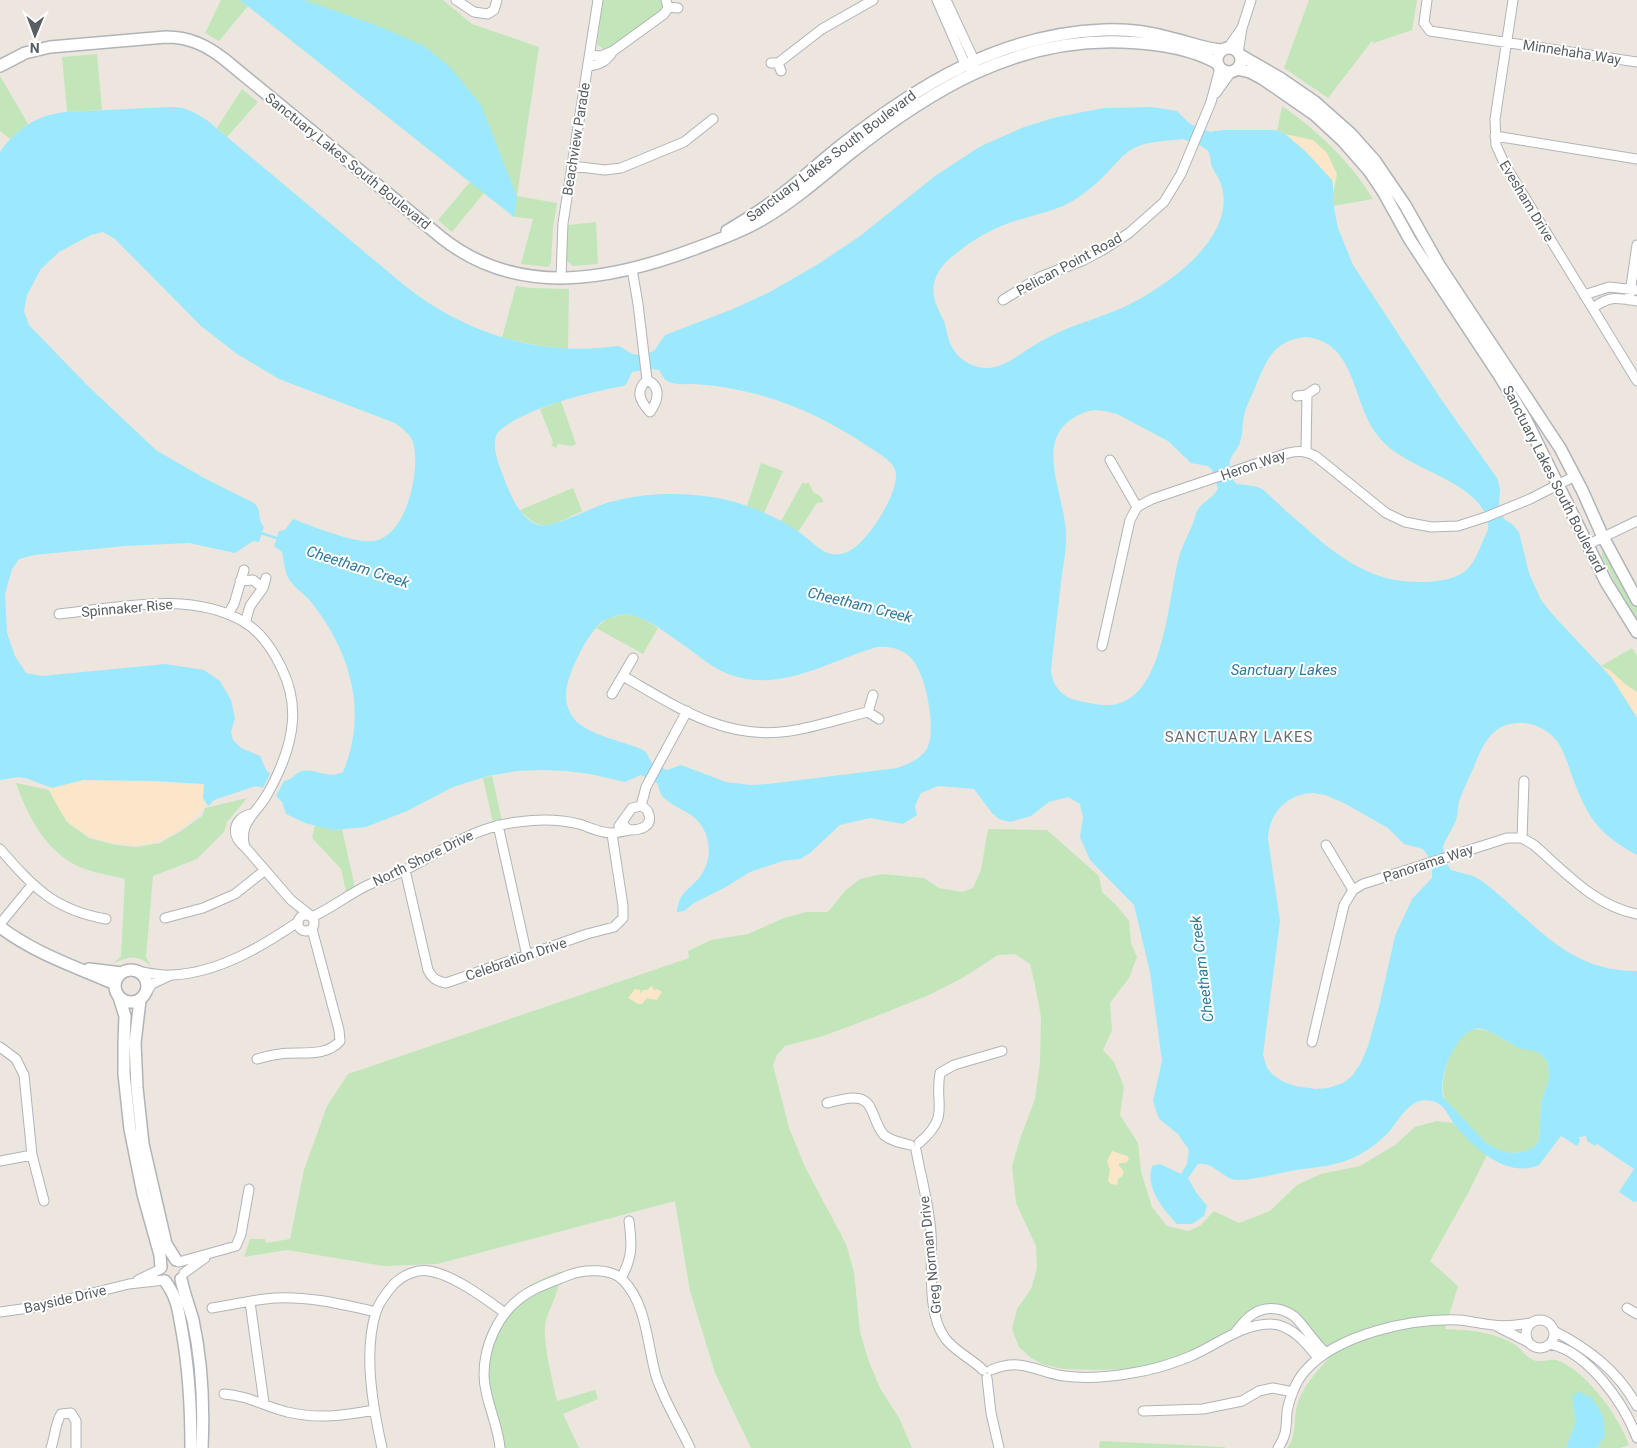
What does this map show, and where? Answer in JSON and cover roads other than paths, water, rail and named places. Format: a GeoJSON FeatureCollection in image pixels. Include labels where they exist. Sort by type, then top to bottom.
{"type":"FeatureCollection","features":[{"type":"Feature","properties":{"kind":"street"},"geometry":{"type":"LineString","coordinates":[[456,0],[474,12],[488,14],[494,10],[497,0]]}},
{"type":"Feature","properties":{"kind":"street","name":"Beachview Parade"},"geometry":{"type":"LineString","coordinates":[[561,278],[563,223],[598,0]]}},
{"type":"Feature","properties":{"kind":"street"},"geometry":{"type":"LineString","coordinates":[[777,66],[822,29],[872,0]]}},
{"type":"Feature","properties":{"kind":"street"},"geometry":{"type":"LineString","coordinates":[[937,0],[970,62]]}},
{"type":"Feature","properties":{"kind":"street"},"geometry":{"type":"LineString","coordinates":[[946,0],[974,72]]}},
{"type":"Feature","properties":{"kind":"street"},"geometry":{"type":"LineString","coordinates":[[1232,51],[1252,0]]}},
{"type":"Feature","properties":{"kind":"street","name":"Minnehaha Way"},"geometry":{"type":"LineString","coordinates":[[1427,0],[1424,23],[1430,30],[1637,62]]}},
{"type":"Feature","properties":{"kind":"street","name":"Evesham Drive"},"geometry":{"type":"LineString","coordinates":[[1513,0],[1495,120],[1496,140],[1505,165],[1637,381]]}},
{"type":"Feature","properties":{"kind":"street"},"geometry":{"type":"LineString","coordinates":[[590,55],[601,56],[613,51],[664,14],[667,3],[678,8]]}},
{"type":"Feature","properties":{"kind":"street","name":"Sanctuary Lakes South Boulevard"},"geometry":{"type":"LineString","coordinates":[[702,246],[769,204],[840,146],[898,104],[938,78],[970,62],[1028,41],[1059,34],[1104,30],[1142,32],[1169,37],[1205,49],[1232,51],[1301,91],[1340,122],[1375,161],[1414,220],[1439,265],[1560,448],[1603,537],[1637,600]]}},
{"type":"Feature","properties":{"kind":"street","name":"Sanctuary Lakes South Boulevard"},"geometry":{"type":"LineString","coordinates":[[0,66],[25,53],[50,46],[166,37],[197,42],[224,59],[442,238],[463,253],[501,271],[534,277],[561,278],[632,269],[660,261],[741,231],[778,210],[801,194],[884,128],[941,90],[974,72],[1031,52],[1092,42],[1148,44],[1204,57],[1225,71],[1250,72],[1263,78],[1299,103],[1330,128],[1370,172],[1384,193],[1402,227],[1511,393],[1559,484],[1587,545],[1614,597],[1637,632]]}},
{"type":"Feature","properties":{"kind":"street"},"geometry":{"type":"LineString","coordinates":[[588,66],[600,64],[607,60],[613,51]]}},
{"type":"Feature","properties":{"kind":"street"},"geometry":{"type":"LineString","coordinates":[[1218,65],[1217,55],[1232,51]]}},
{"type":"Feature","properties":{"kind":"street"},"geometry":{"type":"LineString","coordinates":[[1232,51],[1240,63],[1234,70]]}},
{"type":"Feature","properties":{"kind":"street","name":"Pelican Point Road"},"geometry":{"type":"LineString","coordinates":[[1003,300],[1040,277],[1084,260],[1101,251],[1136,227],[1164,202],[1174,188],[1211,102],[1218,65]]}},
{"type":"Feature","properties":{"kind":"street","name":"Pelican Point Road"},"geometry":{"type":"LineString","coordinates":[[1211,102],[1234,70]]}},
{"type":"Feature","properties":{"kind":"street"},"geometry":{"type":"LineString","coordinates":[[572,166],[605,170],[621,168],[684,142],[713,119]]}},
{"type":"Feature","properties":{"kind":"street"},"geometry":{"type":"LineString","coordinates":[[1496,140],[1637,159]]}},
{"type":"Feature","properties":{"kind":"street"},"geometry":{"type":"LineString","coordinates":[[1402,227],[1414,220]]}},
{"type":"Feature","properties":{"kind":"street"},"geometry":{"type":"LineString","coordinates":[[1593,308],[1607,299],[1633,300],[1637,245]]}},
{"type":"Feature","properties":{"kind":"street"},"geometry":{"type":"LineString","coordinates":[[632,269],[646,380]]}},
{"type":"Feature","properties":{"kind":"street"},"geometry":{"type":"LineString","coordinates":[[1584,295],[1609,287],[1634,289]]}},
{"type":"Feature","properties":{"kind":"street"},"geometry":{"type":"LineString","coordinates":[[1297,396],[1311,392],[1306,452]]}},
{"type":"Feature","properties":{"kind":"street","name":"Heron Way"},"geometry":{"type":"LineString","coordinates":[[1138,506],[1152,499],[1288,453],[1306,452],[1318,458],[1379,509],[1405,522],[1422,526],[1450,527],[1486,517],[1575,476]]}},
{"type":"Feature","properties":{"kind":"street"},"geometry":{"type":"LineString","coordinates":[[1102,646],[1130,520],[1138,506],[1110,460]]}},
{"type":"Feature","properties":{"kind":"street"},"geometry":{"type":"LineString","coordinates":[[1587,545],[1637,521]]}},
{"type":"Feature","properties":{"kind":"street"},"geometry":{"type":"LineString","coordinates":[[228,614],[234,604],[244,570]]}},
{"type":"Feature","properties":{"kind":"street"},"geometry":{"type":"LineString","coordinates":[[245,623],[250,606],[263,588],[266,578]]}},
{"type":"Feature","properties":{"kind":"street"},"geometry":{"type":"LineString","coordinates":[[240,581],[253,580],[263,588]]}},
{"type":"Feature","properties":{"kind":"street","name":"Spinnaker Rise"},"geometry":{"type":"LineString","coordinates":[[59,614],[163,602],[205,608],[228,614],[245,623],[263,640],[276,657],[288,681],[294,711],[293,731],[279,772],[265,797],[252,814],[242,836],[245,848],[291,900],[307,924]]}},
{"type":"Feature","properties":{"kind":"street"},"geometry":{"type":"LineString","coordinates":[[612,694],[633,658]]}},
{"type":"Feature","properties":{"kind":"street"},"geometry":{"type":"LineString","coordinates":[[623,676],[703,720],[722,727],[746,732],[791,730],[868,712],[879,719]]}},
{"type":"Feature","properties":{"kind":"street"},"geometry":{"type":"LineString","coordinates":[[868,712],[873,696]]}},
{"type":"Feature","properties":{"kind":"street","name":"North Shore Drive"},"geometry":{"type":"LineString","coordinates":[[171,975],[220,965],[240,957],[281,934],[307,924],[352,893],[405,870],[451,843],[473,833],[516,822],[548,820],[579,824],[612,834],[645,827],[649,823],[648,813],[642,806],[646,786],[688,712]]}},
{"type":"Feature","properties":{"kind":"street"},"geometry":{"type":"LineString","coordinates":[[1524,781],[1522,838],[1534,845],[1598,900],[1621,910],[1637,914]]}},
{"type":"Feature","properties":{"kind":"street"},"geometry":{"type":"LineString","coordinates":[[612,834],[632,808],[642,806]]}},
{"type":"Feature","properties":{"kind":"street"},"geometry":{"type":"LineString","coordinates":[[623,822],[624,826],[630,830]]}},
{"type":"Feature","properties":{"kind":"street"},"geometry":{"type":"LineString","coordinates":[[498,826],[527,956]]}},
{"type":"Feature","properties":{"kind":"street","name":"Celebration Drive"},"geometry":{"type":"LineString","coordinates":[[405,870],[428,970],[431,976],[438,982],[446,983],[587,934],[614,927],[620,923],[623,918],[623,906],[612,834]]}},
{"type":"Feature","properties":{"kind":"street","name":"Panorama Way"},"geometry":{"type":"LineString","coordinates":[[1353,890],[1363,884],[1507,838],[1522,838]]}},
{"type":"Feature","properties":{"kind":"street"},"geometry":{"type":"LineString","coordinates":[[1312,1042],[1344,905],[1353,890],[1326,845]]}},
{"type":"Feature","properties":{"kind":"street"},"geometry":{"type":"LineString","coordinates":[[0,849],[32,885],[53,901],[75,912],[106,919]]}},
{"type":"Feature","properties":{"kind":"street"},"geometry":{"type":"LineString","coordinates":[[166,918],[203,908],[235,894],[264,871]]}},
{"type":"Feature","properties":{"kind":"street"},"geometry":{"type":"LineString","coordinates":[[32,885],[0,926],[17,939],[51,958],[115,984]]}},
{"type":"Feature","properties":{"kind":"street"},"geometry":{"type":"LineString","coordinates":[[257,1059],[279,1054],[324,1051],[334,1047],[340,1041],[338,1023],[314,939],[307,924]]}},
{"type":"Feature","properties":{"kind":"street"},"geometry":{"type":"LineString","coordinates":[[78,968],[122,973],[132,970],[142,974],[147,983],[135,1043],[137,1088],[143,1144],[166,1244],[183,1267],[182,1276],[200,1365],[203,1419],[202,1448]]}},
{"type":"Feature","properties":{"kind":"street"},"geometry":{"type":"LineString","coordinates":[[137,972],[171,975]]}},
{"type":"Feature","properties":{"kind":"street"},"geometry":{"type":"LineString","coordinates":[[122,973],[115,984],[125,1016],[124,1074],[133,1146],[163,1274],[174,1294],[179,1309],[190,1390],[191,1448]]}},
{"type":"Feature","properties":{"kind":"street"},"geometry":{"type":"LineString","coordinates":[[119,996],[126,1002],[136,1002],[152,984],[171,975]]}},
{"type":"Feature","properties":{"kind":"street"},"geometry":{"type":"LineString","coordinates":[[0,1047],[16,1059],[24,1075],[32,1156],[44,1201]]}},
{"type":"Feature","properties":{"kind":"street"},"geometry":{"type":"LineString","coordinates":[[827,1103],[848,1098],[862,1100],[868,1103],[878,1127],[886,1136],[895,1141],[915,1146],[932,1131],[939,1117],[940,1072],[954,1065],[1002,1051]]}},
{"type":"Feature","properties":{"kind":"street","name":"Greg Norman Drive"},"geometry":{"type":"LineString","coordinates":[[915,1146],[931,1232],[933,1297],[939,1329],[945,1339],[957,1350],[974,1360],[987,1372]]}},
{"type":"Feature","properties":{"kind":"street"},"geometry":{"type":"LineString","coordinates":[[0,1161],[32,1156]]}},
{"type":"Feature","properties":{"kind":"street"},"geometry":{"type":"LineString","coordinates":[[163,1274],[169,1260],[177,1261],[236,1246],[241,1234],[249,1189]]}},
{"type":"Feature","properties":{"kind":"street"},"geometry":{"type":"LineString","coordinates":[[621,1278],[629,1264],[632,1247],[629,1221]]}},
{"type":"Feature","properties":{"kind":"street"},"geometry":{"type":"LineString","coordinates":[[163,1274],[175,1282],[210,1254]]}},
{"type":"Feature","properties":{"kind":"street"},"geometry":{"type":"LineString","coordinates":[[382,1448],[370,1378],[371,1338],[376,1312],[387,1292],[397,1280],[410,1273],[427,1270],[444,1274],[505,1313]]}},
{"type":"Feature","properties":{"kind":"street"},"geometry":{"type":"LineString","coordinates":[[500,1448],[498,1431],[489,1405],[484,1374],[489,1341],[505,1313],[518,1300],[544,1284],[577,1272],[601,1270],[621,1278],[638,1301],[656,1377],[666,1402],[690,1448]]}},
{"type":"Feature","properties":{"kind":"street","name":"Bayside Drive"},"geometry":{"type":"LineString","coordinates":[[0,1312],[36,1306],[163,1274]]}},
{"type":"Feature","properties":{"kind":"street"},"geometry":{"type":"LineString","coordinates":[[212,1308],[266,1298],[290,1298],[338,1303],[376,1312]]}},
{"type":"Feature","properties":{"kind":"street"},"geometry":{"type":"LineString","coordinates":[[250,1302],[264,1403]]}},
{"type":"Feature","properties":{"kind":"street"},"geometry":{"type":"LineString","coordinates":[[1235,1333],[1245,1319],[1255,1312],[1271,1308],[1283,1310],[1293,1315],[1322,1356]]}},
{"type":"Feature","properties":{"kind":"street"},"geometry":{"type":"LineString","coordinates":[[1271,1308],[1272,1324]]}},
{"type":"Feature","properties":{"kind":"street"},"geometry":{"type":"LineString","coordinates":[[1627,1308],[1637,1314]]}},
{"type":"Feature","properties":{"kind":"street"},"geometry":{"type":"LineString","coordinates":[[1278,1448],[1286,1438],[1288,1411],[1292,1392],[1304,1372],[1322,1356],[1356,1338],[1392,1326],[1420,1321],[1462,1320],[1509,1326],[1543,1320],[1551,1325],[1554,1331],[1553,1341],[1541,1348],[1536,1348],[1494,1325]]}},
{"type":"Feature","properties":{"kind":"street"},"geometry":{"type":"LineString","coordinates":[[1528,1342],[1526,1330],[1531,1323]]}},
{"type":"Feature","properties":{"kind":"street"},"geometry":{"type":"LineString","coordinates":[[1000,1448],[991,1414],[987,1372],[1010,1364],[1032,1366],[1063,1376],[1084,1378],[1133,1373],[1164,1366],[1191,1356],[1235,1333],[1272,1324],[1285,1327],[1297,1334],[1322,1356]]}},
{"type":"Feature","properties":{"kind":"street"},"geometry":{"type":"LineString","coordinates":[[1554,1331],[1580,1345],[1598,1358],[1618,1377],[1637,1406]]}},
{"type":"Feature","properties":{"kind":"street"},"geometry":{"type":"LineString","coordinates":[[1550,1344],[1568,1351],[1599,1377],[1633,1418],[1637,1438]]}},
{"type":"Feature","properties":{"kind":"street"},"geometry":{"type":"LineString","coordinates":[[1144,1411],[1203,1409],[1242,1401],[1259,1391],[1273,1388],[1292,1392]]}},
{"type":"Feature","properties":{"kind":"street"},"geometry":{"type":"LineString","coordinates":[[224,1394],[241,1395],[284,1411],[311,1417],[334,1417],[374,1410]]}},
{"type":"Feature","properties":{"kind":"street"},"geometry":{"type":"LineString","coordinates":[[51,1448],[61,1414],[71,1413],[76,1421],[76,1448]]}},
{"type":"Feature","properties":{"kind":"water"},"geometry":{"type":"Polygon","coordinates":[[[240,0],[304,0],[376,25],[424,46],[450,67],[481,105],[517,197],[514,217],[240,0]]]}},
{"type":"Feature","properties":{"kind":"water","name":"Sanctuary Lakes"},"geometry":{"type":"Polygon","coordinates":[[[169,107],[180,107],[190,110],[208,121],[404,285],[452,317],[504,338],[532,344],[588,349],[617,346],[635,355],[654,351],[665,335],[733,309],[768,293],[820,263],[860,236],[935,176],[981,146],[1024,127],[1057,117],[1104,108],[1152,107],[1177,111],[1190,124],[1210,132],[1222,130],[1274,130],[1285,134],[1305,151],[1332,180],[1333,202],[1338,228],[1353,265],[1443,402],[1497,478],[1500,488],[1499,505],[1504,519],[1519,532],[1529,573],[1541,600],[1611,677],[1637,718],[1637,855],[1612,839],[1589,814],[1564,753],[1557,741],[1542,729],[1524,723],[1513,723],[1496,730],[1485,743],[1459,801],[1456,820],[1443,847],[1447,864],[1451,870],[1473,876],[1482,881],[1552,941],[1570,953],[1590,963],[1612,969],[1637,971],[1637,1201],[1634,1202],[1619,1192],[1634,1169],[1597,1144],[1595,1146],[1587,1141],[1586,1136],[1579,1137],[1580,1141],[1577,1146],[1561,1136],[1539,1165],[1515,1168],[1503,1165],[1481,1151],[1463,1134],[1440,1105],[1424,1100],[1417,1102],[1405,1111],[1386,1135],[1373,1146],[1359,1155],[1342,1162],[1238,1180],[1228,1177],[1208,1165],[1198,1164],[1188,1178],[1207,1206],[1204,1216],[1192,1224],[1177,1224],[1157,1198],[1153,1190],[1150,1174],[1152,1166],[1160,1164],[1181,1174],[1187,1164],[1189,1150],[1178,1134],[1159,1119],[1153,1101],[1162,1061],[1150,972],[1134,905],[1090,860],[1080,837],[1083,818],[1080,804],[1068,797],[1049,802],[1031,816],[1010,822],[999,819],[992,813],[974,789],[938,786],[921,793],[915,806],[917,815],[903,824],[870,818],[840,825],[810,853],[800,859],[783,861],[750,872],[694,903],[684,911],[677,912],[682,896],[699,878],[706,867],[709,855],[707,836],[696,819],[663,797],[657,783],[641,775],[625,782],[566,771],[517,771],[488,776],[453,787],[407,811],[366,827],[333,830],[305,823],[286,814],[282,802],[276,796],[284,781],[302,771],[332,775],[343,772],[350,750],[354,727],[354,705],[352,684],[337,642],[326,622],[312,603],[289,579],[282,552],[274,546],[279,531],[285,530],[293,519],[333,534],[356,540],[374,541],[385,536],[395,527],[403,515],[409,500],[415,468],[413,442],[408,434],[395,423],[279,379],[237,354],[201,326],[115,239],[103,232],[91,235],[59,252],[41,269],[27,295],[24,311],[29,325],[90,388],[156,450],[204,478],[254,503],[264,527],[259,542],[253,541],[235,553],[189,543],[125,546],[34,555],[19,559],[12,569],[5,594],[7,633],[15,656],[26,673],[42,676],[165,664],[204,670],[220,681],[231,700],[235,718],[231,732],[233,740],[241,748],[260,756],[266,770],[270,774],[263,788],[256,786],[214,800],[208,806],[203,798],[204,784],[83,780],[52,788],[26,778],[18,777],[0,780],[0,152],[13,136],[36,120],[65,112],[169,107]],[[1183,139],[1153,142],[1131,150],[1076,199],[1052,210],[995,229],[969,244],[946,262],[935,280],[933,292],[951,346],[958,356],[968,363],[979,367],[992,368],[999,366],[1058,332],[1122,308],[1139,299],[1176,275],[1194,259],[1208,242],[1219,223],[1224,204],[1221,184],[1212,167],[1210,155],[1203,147],[1183,139]],[[1306,337],[1286,342],[1278,347],[1267,361],[1246,409],[1241,439],[1229,463],[1235,482],[1262,489],[1331,549],[1346,560],[1380,576],[1400,581],[1426,582],[1449,579],[1464,572],[1475,559],[1488,530],[1485,512],[1467,492],[1399,455],[1381,439],[1367,419],[1350,374],[1334,349],[1322,341],[1306,337]],[[652,369],[632,372],[624,386],[593,392],[540,408],[509,423],[498,432],[495,449],[502,473],[509,492],[527,518],[539,525],[545,525],[553,524],[603,504],[637,496],[678,494],[704,496],[718,498],[761,511],[790,526],[825,552],[837,554],[853,549],[862,541],[886,507],[895,484],[896,475],[891,463],[856,438],[806,411],[752,393],[718,386],[672,383],[663,377],[659,370],[652,369]],[[1094,410],[1070,420],[1061,430],[1057,436],[1053,452],[1055,475],[1065,522],[1066,539],[1051,670],[1055,685],[1065,696],[1075,700],[1109,705],[1120,703],[1135,694],[1147,679],[1163,638],[1181,550],[1197,511],[1218,489],[1212,470],[1208,466],[1191,463],[1168,441],[1117,414],[1094,410]],[[619,615],[603,621],[590,635],[578,655],[567,687],[566,698],[568,708],[575,720],[581,725],[597,734],[641,749],[646,752],[652,763],[667,770],[681,765],[726,782],[751,785],[768,784],[897,768],[917,759],[926,750],[931,730],[931,718],[926,690],[922,677],[912,659],[900,651],[887,647],[877,647],[803,674],[765,680],[745,679],[715,668],[649,622],[633,615],[619,615]],[[1313,793],[1295,797],[1276,813],[1269,830],[1268,839],[1280,921],[1263,1055],[1267,1068],[1282,1081],[1295,1086],[1316,1089],[1328,1088],[1343,1083],[1352,1076],[1361,1063],[1379,1007],[1395,936],[1412,899],[1432,878],[1432,870],[1428,856],[1423,849],[1404,844],[1388,828],[1344,803],[1325,795],[1313,793]],[[1478,1028],[1470,1031],[1462,1038],[1450,1056],[1446,1067],[1442,1088],[1443,1097],[1486,1143],[1510,1153],[1522,1152],[1533,1148],[1539,1141],[1541,1103],[1549,1078],[1548,1063],[1537,1052],[1519,1048],[1489,1031],[1478,1028]]]}},
{"type":"Feature","properties":{"kind":"water"},"geometry":{"type":"Polygon","coordinates":[[[1579,1392],[1592,1398],[1603,1416],[1605,1435],[1597,1448],[1566,1448],[1576,1421],[1573,1395],[1579,1392]]]}},
{"type":"Feature","properties":{"kind":"waterway","name":"Cheetham Creek"},"geometry":{"type":"LineString","coordinates":[[261,533],[279,539]]}},
{"type":"Feature","properties":{"kind":"district","name":"SANCTUARY LAKES"},"geometry":{"type":"Point","coordinates":[1239,737]}}]}
